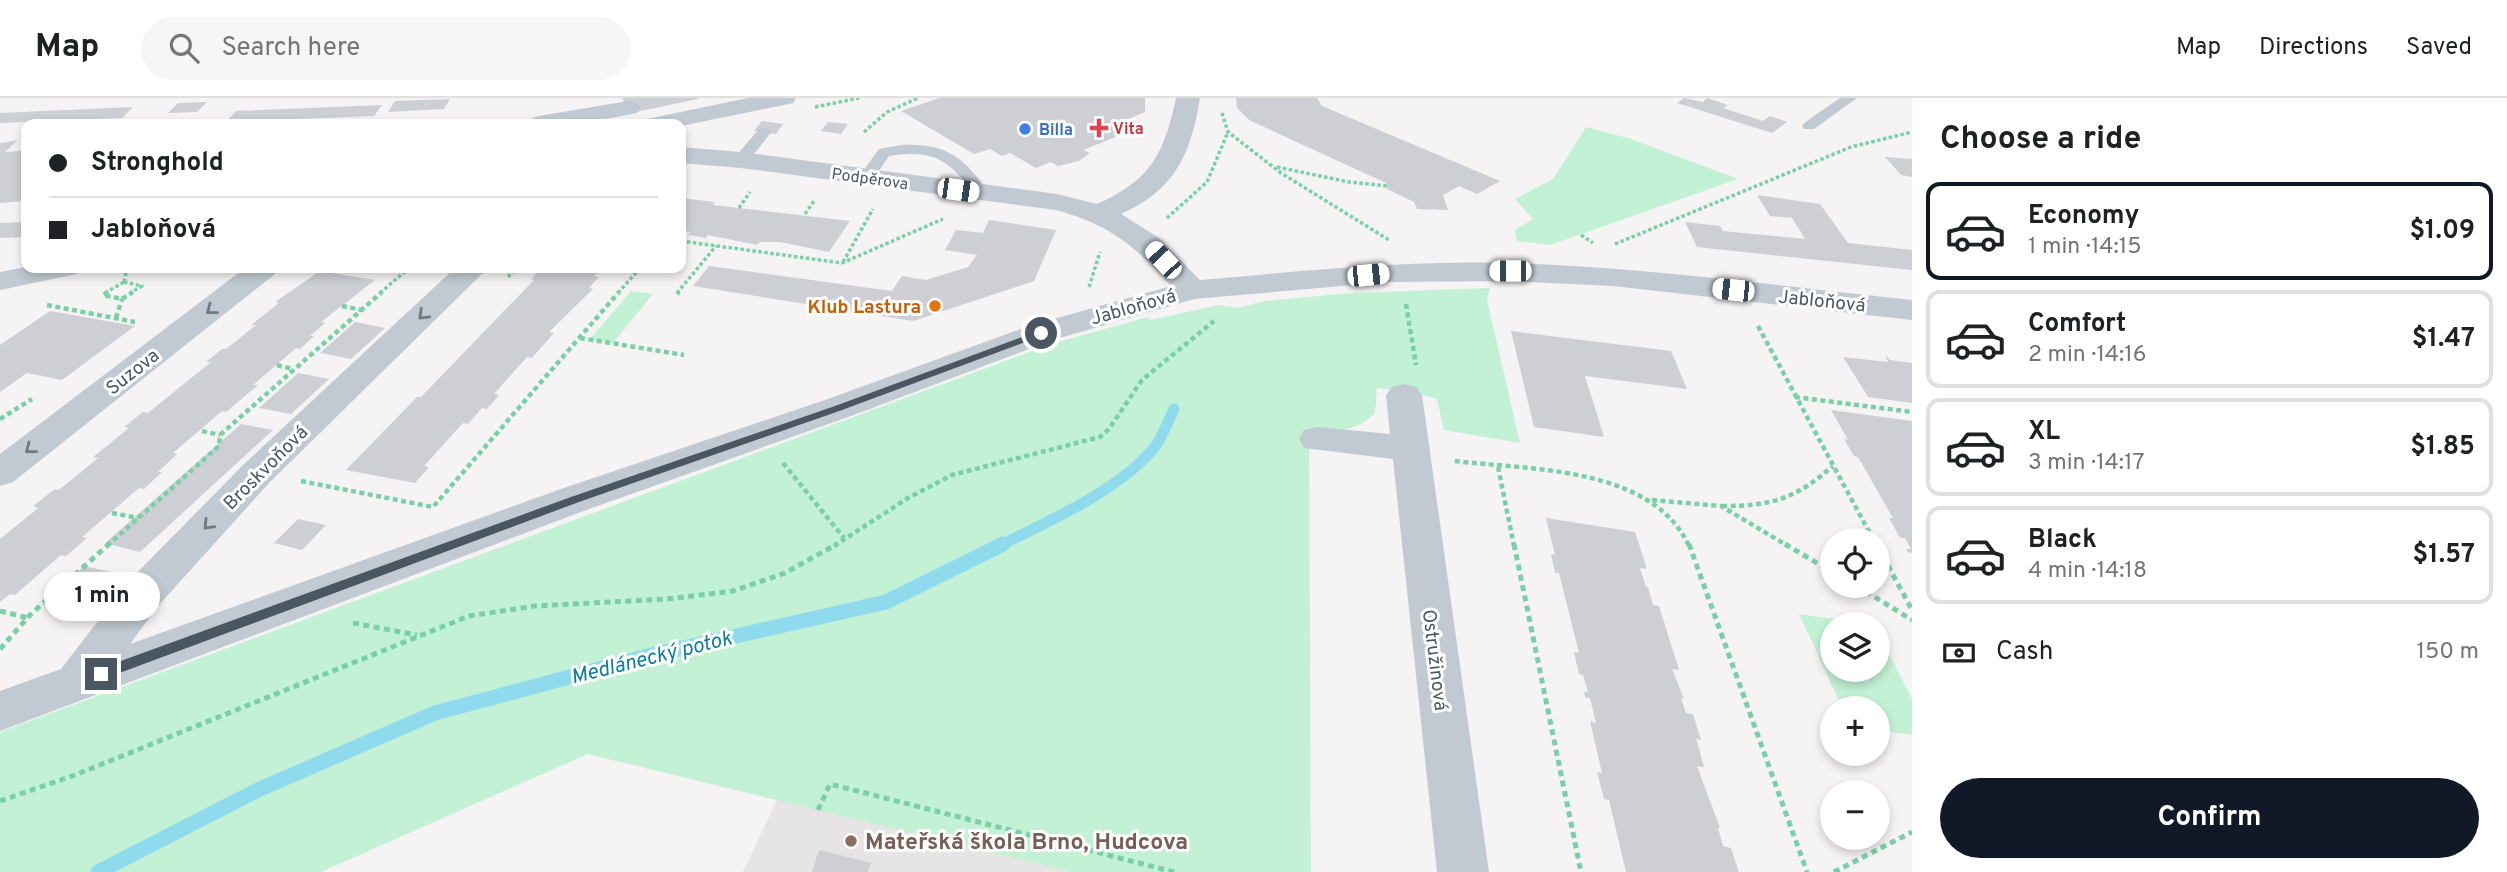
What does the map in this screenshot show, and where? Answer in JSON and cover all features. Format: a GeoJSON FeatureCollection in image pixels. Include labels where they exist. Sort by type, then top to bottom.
{"type":"FeatureCollection","features":[{"type":"Feature","properties":{"kind":"street"},"geometry":{"type":"LineString","coordinates":[[524,119],[521,109],[552,98]]}},
{"type":"Feature","properties":{"kind":"street"},"geometry":{"type":"LineString","coordinates":[[681,119],[784,98]]}},
{"type":"Feature","properties":{"kind":"street"},"geometry":{"type":"LineString","coordinates":[[1099,213],[1125,203],[1165,172],[1182,138],[1188,98]]}},
{"type":"Feature","properties":{"kind":"street"},"geometry":{"type":"LineString","coordinates":[[567,119],[628,108]]}},
{"type":"Feature","properties":{"kind":"street","name":"Podpěrova"},"geometry":{"type":"LineString","coordinates":[[686,155],[741,160],[872,188],[981,193],[1056,202],[1099,213],[1149,244],[1192,290]]}},
{"type":"Feature","properties":{"kind":"street","name":"Jabloňová"},"geometry":{"type":"LineString","coordinates":[[0,711],[575,499],[838,408],[1041,333],[1192,290],[1441,271],[1613,277],[1912,310]]}},
{"type":"Feature","properties":{"kind":"street"},"geometry":{"type":"LineString","coordinates":[[0,295],[15,278],[40,273]]}},
{"type":"Feature","properties":{"kind":"street","name":"Suzova"},"geometry":{"type":"LineString","coordinates":[[0,473],[258,273]]}},
{"type":"Feature","properties":{"kind":"street","name":"Broskvoňová"},"geometry":{"type":"LineString","coordinates":[[77,683],[143,594],[256,474],[485,277]]}},
{"type":"Feature","properties":{"kind":"street","name":"Ostružinová"},"geometry":{"type":"LineString","coordinates":[[1404,395],[1463,872]]}},
{"type":"Feature","properties":{"kind":"street"},"geometry":{"type":"LineString","coordinates":[[1317,439],[1409,448]]}},
{"type":"Feature","properties":{"kind":"lane"},"geometry":{"type":"LineString","coordinates":[[1809,125],[1850,98]]}},
{"type":"Feature","properties":{"kind":"lane"},"geometry":{"type":"LineString","coordinates":[[741,160],[764,132]]}},
{"type":"Feature","properties":{"kind":"path"},"geometry":{"type":"LineString","coordinates":[[1222,113],[1228,132],[1273,166],[1441,271]]}},
{"type":"Feature","properties":{"kind":"path"},"geometry":{"type":"LineString","coordinates":[[1159,225],[1207,182],[1228,132]]}},
{"type":"Feature","properties":{"kind":"path"},"geometry":{"type":"LineString","coordinates":[[1603,249],[1851,147],[1912,132]]}},
{"type":"Feature","properties":{"kind":"path"},"geometry":{"type":"LineString","coordinates":[[1273,166],[1349,183],[1387,186]]}},
{"type":"Feature","properties":{"kind":"path"},"geometry":{"type":"LineString","coordinates":[[842,262],[872,188]]}},
{"type":"Feature","properties":{"kind":"path"},"geometry":{"type":"LineString","coordinates":[[739,208],[748,195]]}},
{"type":"Feature","properties":{"kind":"path"},"geometry":{"type":"LineString","coordinates":[[686,242],[842,262],[952,215]]}},
{"type":"Feature","properties":{"kind":"path"},"geometry":{"type":"LineString","coordinates":[[677,294],[717,245]]}},
{"type":"Feature","properties":{"kind":"path"},"geometry":{"type":"LineString","coordinates":[[124,282],[126,273]]}},
{"type":"Feature","properties":{"kind":"path"},"geometry":{"type":"LineString","coordinates":[[0,649],[28,618],[219,446],[220,435],[403,273]]}},
{"type":"Feature","properties":{"kind":"path"},"geometry":{"type":"LineString","coordinates":[[256,474],[433,507],[636,273]]}},
{"type":"Feature","properties":{"kind":"path"},"geometry":{"type":"LineString","coordinates":[[116,318],[122,299],[142,286],[124,282],[103,295],[122,299]]}},
{"type":"Feature","properties":{"kind":"path"},"geometry":{"type":"LineString","coordinates":[[342,306],[362,310]]}},
{"type":"Feature","properties":{"kind":"path"},"geometry":{"type":"LineString","coordinates":[[61,307],[136,322]]}},
{"type":"Feature","properties":{"kind":"path"},"geometry":{"type":"LineString","coordinates":[[0,801],[75,775],[470,616],[526,605],[691,597],[733,591],[777,578],[933,484],[966,470],[1100,437],[1109,429],[1142,380],[1216,319]]}},
{"type":"Feature","properties":{"kind":"path"},"geometry":{"type":"LineString","coordinates":[[1768,321],[1754,320],[1867,528]]}},
{"type":"Feature","properties":{"kind":"path"},"geometry":{"type":"LineString","coordinates":[[580,338],[684,355]]}},
{"type":"Feature","properties":{"kind":"path"},"geometry":{"type":"LineString","coordinates":[[277,365],[293,369]]}},
{"type":"Feature","properties":{"kind":"path"},"geometry":{"type":"LineString","coordinates":[[1794,397],[1912,411]]}},
{"type":"Feature","properties":{"kind":"path"},"geometry":{"type":"LineString","coordinates":[[202,431],[220,435]]}},
{"type":"Feature","properties":{"kind":"path"},"geometry":{"type":"LineString","coordinates":[[793,456],[782,464],[844,538]]}},
{"type":"Feature","properties":{"kind":"path"},"geometry":{"type":"LineString","coordinates":[[1452,461],[1606,481],[1651,500],[1721,506],[1769,506],[1806,490],[1833,466]]}},
{"type":"Feature","properties":{"kind":"path"},"geometry":{"type":"LineString","coordinates":[[1498,467],[1581,872]]}},
{"type":"Feature","properties":{"kind":"path"},"geometry":{"type":"LineString","coordinates":[[296,491],[314,472]]}},
{"type":"Feature","properties":{"kind":"path"},"geometry":{"type":"LineString","coordinates":[[1651,500],[1688,542],[1807,872]]}},
{"type":"Feature","properties":{"kind":"path"},"geometry":{"type":"LineString","coordinates":[[1721,506],[1820,565]]}},
{"type":"Feature","properties":{"kind":"path"},"geometry":{"type":"LineString","coordinates":[[112,513],[139,518]]}},
{"type":"Feature","properties":{"kind":"path"},"geometry":{"type":"LineString","coordinates":[[1890,569],[1912,610]]}},
{"type":"Feature","properties":{"kind":"path"},"geometry":{"type":"LineString","coordinates":[[1876,598],[1912,620]]}},
{"type":"Feature","properties":{"kind":"path"},"geometry":{"type":"LineString","coordinates":[[0,611],[28,618]]}},
{"type":"Feature","properties":{"kind":"path"},"geometry":{"type":"LineString","coordinates":[[818,810],[830,784],[1174,872]]}},
{"type":"Feature","properties":{"kind":"path"},"geometry":{"type":"LineString","coordinates":[[1834,872],[1912,832]]}},
{"type":"Feature","properties":{"kind":"shaded area","name":"Mateřská škola Brno, Hudcova"},"geometry":{"type":"Polygon","coordinates":[[[777,799],[1072,872],[743,872],[777,799]]]}},
{"type":"Feature","properties":{"kind":"green space"},"geometry":{"type":"Polygon","coordinates":[[[1586,127],[1631,139],[1738,179],[1550,245],[1517,241],[1515,230],[1533,219],[1515,199],[1553,179],[1586,127]]]}},
{"type":"Feature","properties":{"kind":"green space"},"geometry":{"type":"Polygon","coordinates":[[[1490,288],[1487,300],[1520,443],[1444,430],[1437,399],[1413,392],[1377,388],[1375,413],[1368,420],[1337,430],[1309,430],[1311,872],[1072,872],[588,754],[321,872],[0,872],[0,732],[1051,344],[1148,317],[1150,320],[1219,305],[1238,308],[1265,301],[1352,293],[1490,288]]]}},
{"type":"Feature","properties":{"kind":"green space"},"geometry":{"type":"Polygon","coordinates":[[[631,291],[653,294],[613,343],[590,339],[631,291]]]}},
{"type":"Feature","properties":{"kind":"green space"},"geometry":{"type":"Polygon","coordinates":[[[1799,614],[1820,617],[1820,659],[1799,614]]]}},
{"type":"Feature","properties":{"kind":"green space"},"geometry":{"type":"Polygon","coordinates":[[[1890,656],[1912,699],[1912,735],[1890,732],[1890,696],[1837,696],[1830,682],[1890,682],[1890,656]]]}},
{"type":"Feature","properties":{"kind":"building"},"geometry":{"type":"Polygon","coordinates":[[[622,98],[698,98],[698,99],[631,113],[622,98]]]}},
{"type":"Feature","properties":{"kind":"building","name":"Billa"},"geometry":{"type":"Polygon","coordinates":[[[939,98],[1145,98],[1145,112],[1119,123],[1118,136],[1083,150],[1090,153],[1079,161],[1058,166],[1051,162],[1036,168],[1010,153],[1002,156],[990,149],[974,154],[901,111],[939,98]]]}},
{"type":"Feature","properties":{"kind":"building"},"geometry":{"type":"Polygon","coordinates":[[[1236,98],[1317,98],[1322,106],[1500,181],[1477,194],[1459,186],[1443,195],[1448,210],[1417,209],[1414,202],[1387,189],[1386,183],[1249,120],[1237,108],[1236,98]]]}},
{"type":"Feature","properties":{"kind":"building"},"geometry":{"type":"Polygon","coordinates":[[[1684,98],[1703,102],[1707,98],[1728,105],[1723,108],[1763,121],[1770,116],[1787,122],[1772,133],[1677,103],[1684,98]]]}},
{"type":"Feature","properties":{"kind":"building"},"geometry":{"type":"Polygon","coordinates":[[[450,99],[444,109],[388,112],[395,101],[450,99]]]}},
{"type":"Feature","properties":{"kind":"building"},"geometry":{"type":"Polygon","coordinates":[[[207,102],[197,112],[168,113],[178,103],[207,102]]]}},
{"type":"Feature","properties":{"kind":"building"},"geometry":{"type":"Polygon","coordinates":[[[382,105],[374,116],[229,119],[236,111],[382,105]]]}},
{"type":"Feature","properties":{"kind":"building"},"geometry":{"type":"Polygon","coordinates":[[[133,107],[122,118],[21,119],[21,122],[0,123],[0,113],[133,107]]]}},
{"type":"Feature","properties":{"kind":"building"},"geometry":{"type":"Polygon","coordinates":[[[762,121],[783,124],[776,134],[754,131],[762,121]]]}},
{"type":"Feature","properties":{"kind":"building"},"geometry":{"type":"Polygon","coordinates":[[[828,122],[848,124],[841,134],[821,131],[828,122]]]}},
{"type":"Feature","properties":{"kind":"building"},"geometry":{"type":"Polygon","coordinates":[[[18,140],[5,152],[21,149],[21,201],[0,203],[0,143],[18,140]]]}},
{"type":"Feature","properties":{"kind":"building"},"geometry":{"type":"Polygon","coordinates":[[[1885,157],[1912,159],[1912,177],[1901,175],[1885,157]]]}},
{"type":"Feature","properties":{"kind":"building"},"geometry":{"type":"Polygon","coordinates":[[[1757,195],[1820,204],[1848,243],[1912,250],[1912,270],[1697,247],[1685,222],[1720,226],[1723,231],[1805,239],[1792,218],[1770,216],[1757,195]]]}},
{"type":"Feature","properties":{"kind":"building"},"geometry":{"type":"Polygon","coordinates":[[[686,199],[715,202],[713,205],[850,221],[829,252],[780,242],[760,242],[757,245],[708,235],[706,238],[688,235],[690,232],[686,232],[686,199]]]}},
{"type":"Feature","properties":{"kind":"building"},"geometry":{"type":"Polygon","coordinates":[[[989,220],[1056,230],[1034,281],[913,321],[693,286],[709,266],[892,291],[902,276],[926,280],[968,267],[977,255],[945,250],[956,230],[983,233],[989,220]]]}},
{"type":"Feature","properties":{"kind":"building"},"geometry":{"type":"Polygon","coordinates":[[[21,222],[21,237],[0,238],[0,223],[21,222]]]}},
{"type":"Feature","properties":{"kind":"building"},"geometry":{"type":"Polygon","coordinates":[[[317,273],[375,280],[321,322],[325,323],[300,349],[296,348],[253,385],[258,385],[226,412],[222,411],[173,453],[177,454],[158,472],[162,472],[82,537],[87,538],[66,556],[61,555],[15,595],[10,594],[0,602],[0,539],[38,508],[33,506],[55,489],[59,490],[98,458],[93,457],[129,428],[124,427],[143,412],[148,413],[211,362],[206,362],[256,325],[251,325],[279,303],[275,302],[317,273]]]}},
{"type":"Feature","properties":{"kind":"building"},"geometry":{"type":"Polygon","coordinates":[[[537,273],[597,273],[594,276],[599,277],[589,288],[593,289],[549,332],[554,333],[532,358],[527,357],[494,394],[499,395],[487,409],[482,408],[468,424],[463,423],[424,466],[429,467],[415,483],[346,470],[534,280],[531,279],[537,273]]]}},
{"type":"Feature","properties":{"kind":"building"},"geometry":{"type":"Polygon","coordinates":[[[50,311],[135,326],[62,380],[27,373],[0,392],[0,345],[50,311]]]}},
{"type":"Feature","properties":{"kind":"building"},"geometry":{"type":"Polygon","coordinates":[[[355,322],[385,328],[351,359],[320,353],[355,322]]]}},
{"type":"Feature","properties":{"kind":"building"},"geometry":{"type":"Polygon","coordinates":[[[1511,331],[1671,351],[1687,389],[1585,376],[1604,437],[1534,427],[1511,331]]]}},
{"type":"Feature","properties":{"kind":"building"},"geometry":{"type":"Polygon","coordinates":[[[1885,355],[1890,360],[1912,363],[1912,403],[1868,397],[1843,357],[1888,362],[1885,355]]]}},
{"type":"Feature","properties":{"kind":"building"},"geometry":{"type":"Polygon","coordinates":[[[298,373],[329,379],[291,414],[259,408],[298,373]]]}},
{"type":"Feature","properties":{"kind":"building"},"geometry":{"type":"Polygon","coordinates":[[[1831,410],[1912,421],[1912,553],[1906,549],[1911,549],[1905,538],[1900,538],[1889,518],[1893,518],[1858,457],[1854,456],[1844,439],[1848,440],[1831,410]]]}},
{"type":"Feature","properties":{"kind":"building"},"geometry":{"type":"Polygon","coordinates":[[[241,424],[273,430],[140,552],[105,543],[241,424]]]}},
{"type":"Feature","properties":{"kind":"building"},"geometry":{"type":"Polygon","coordinates":[[[1546,518],[1635,532],[1647,569],[1640,568],[1646,587],[1653,605],[1659,606],[1679,670],[1672,669],[1684,699],[1681,698],[1686,713],[1693,714],[1701,740],[1696,738],[1704,767],[1697,766],[1720,828],[1723,846],[1731,848],[1739,872],[1626,872],[1609,800],[1604,799],[1597,772],[1602,773],[1590,721],[1596,723],[1590,698],[1585,697],[1584,692],[1588,692],[1583,675],[1579,674],[1574,652],[1579,653],[1559,573],[1555,573],[1551,554],[1555,555],[1546,518]]]}},
{"type":"Feature","properties":{"kind":"building"},"geometry":{"type":"Polygon","coordinates":[[[298,519],[326,525],[302,550],[274,543],[298,519]]]}},
{"type":"Feature","properties":{"kind":"building"},"geometry":{"type":"Polygon","coordinates":[[[84,566],[120,574],[83,608],[47,599],[84,566]]]}},
{"type":"Feature","properties":{"kind":"building"},"geometry":{"type":"Polygon","coordinates":[[[819,850],[871,863],[868,872],[812,872],[819,850]]]}},
{"type":"Feature","properties":{"kind":"waterway","name":"Medlánecký potok"},"geometry":{"type":"LineString","coordinates":[[1003,544],[1082,504],[1122,478],[1154,448],[1174,409]]}},
{"type":"Feature","properties":{"kind":"waterway","name":"Medlánecký potok"},"geometry":{"type":"LineString","coordinates":[[98,872],[260,789],[435,713],[648,656],[886,602],[1003,544]]}},
{"type":"Feature","properties":{"kind":"waterway","name":"Medlánecký potok"},"geometry":{"type":"LineString","coordinates":[[999,546],[1003,544]]}},
{"type":"Feature","properties":{"kind":"place","name":"Vita"},"geometry":{"type":"Point","coordinates":[1099,128]}},
{"type":"Feature","properties":{"kind":"place","name":"Billa"},"geometry":{"type":"Point","coordinates":[1025,129]}},
{"type":"Feature","properties":{"kind":"place","name":"Klub Lastura"},"geometry":{"type":"Point","coordinates":[935,306]}},
{"type":"Feature","properties":{"kind":"place","name":"Mateřská škola Brno, Hudcova"},"geometry":{"type":"Point","coordinates":[851,841]}},
{"type":"Feature","properties":{"kind":"route"},"geometry":{"type":"LineString","coordinates":[[101,674],[444,550],[575,499],[838,408],[1041,333]]}}]}
